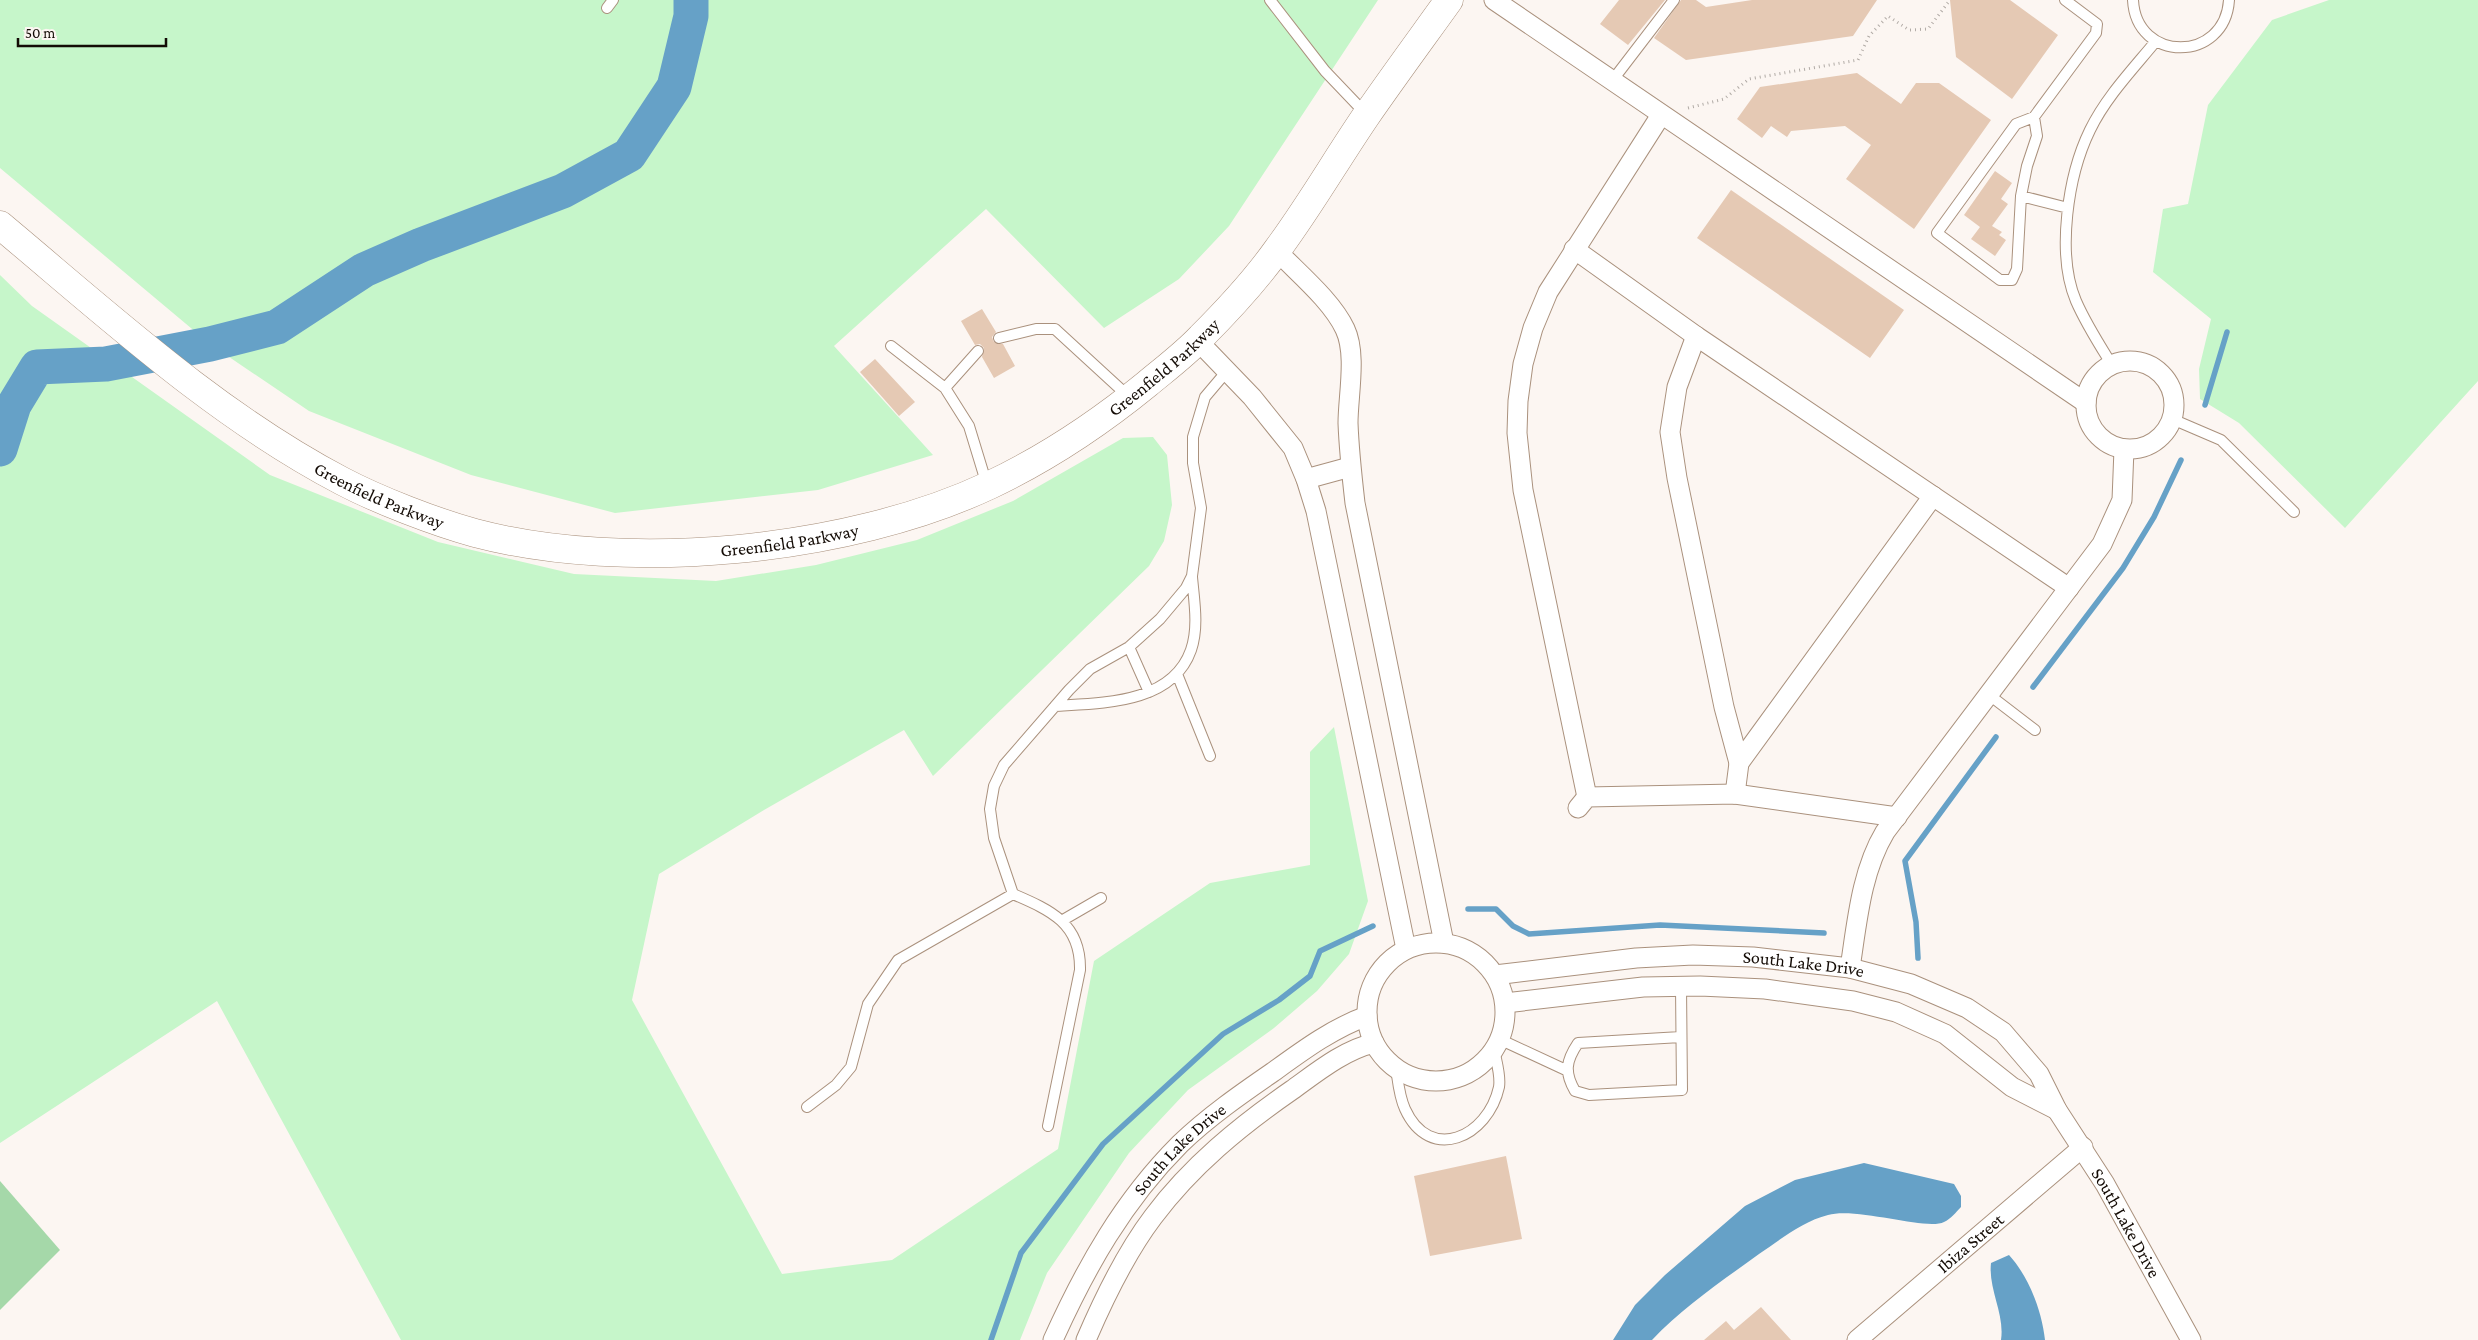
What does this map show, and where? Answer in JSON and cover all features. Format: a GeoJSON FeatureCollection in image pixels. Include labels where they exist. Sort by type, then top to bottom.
{"type":"FeatureCollection","features":[{"type":"Feature","properties":{"kind":"main road","name":"Greenfield Parkway"},"geometry":{"type":"LineString","coordinates":[[0,225],[142,343],[213,399],[277,444],[345,483],[408,509],[474,533],[539,545],[617,553],[725,552],[813,539],[902,519],[987,486],[1026,467],[1089,429],[1130,398],[1198,341],[1277,251],[1367,115],[1449,0]]}},
{"type":"Feature","properties":{"kind":"street"},"geometry":{"type":"LineString","coordinates":[[1494,0],[2086,403]]}},
{"type":"Feature","properties":{"kind":"street"},"geometry":{"type":"LineString","coordinates":[[1661,115],[1548,292],[1533,328],[1524,364],[1518,401],[1517,434],[1524,490],[1582,802],[1736,794],[1897,817]]}},
{"type":"Feature","properties":{"kind":"street"},"geometry":{"type":"LineString","coordinates":[[1574,249],[1696,336],[2069,588]]}},
{"type":"Feature","properties":{"kind":"street"},"geometry":{"type":"LineString","coordinates":[[1277,251],[1330,308],[1345,329],[1350,349],[1348,422],[1350,467],[1355,503],[1444,943]]}},
{"type":"Feature","properties":{"kind":"street"},"geometry":{"type":"LineString","coordinates":[[1696,336],[1678,387],[1670,432],[1677,478],[1720,688],[1739,763],[1736,794]]}},
{"type":"Feature","properties":{"kind":"street"},"geometry":{"type":"LineString","coordinates":[[1198,341],[1292,448],[1306,478],[1316,511],[1406,949]]}},
{"type":"Feature","properties":{"kind":"street"},"geometry":{"type":"LineString","coordinates":[[2128,361],[2145,363],[2160,372],[2170,385],[2174,402],[2172,419],[2165,432],[2153,442],[2139,448],[2124,448],[2109,444],[2096,433],[2088,419],[2086,403],[2090,388],[2098,374],[2112,365],[2128,361]]}},
{"type":"Feature","properties":{"kind":"street"},"geometry":{"type":"LineString","coordinates":[[1850,968],[1862,899],[1875,849],[1988,694],[2102,544],[2122,500],[2124,448]]}},
{"type":"Feature","properties":{"kind":"street"},"geometry":{"type":"LineString","coordinates":[[1306,478],[1350,467]]}},
{"type":"Feature","properties":{"kind":"street"},"geometry":{"type":"LineString","coordinates":[[1739,763],[1933,496]]}},
{"type":"Feature","properties":{"kind":"street"},"geometry":{"type":"LineString","coordinates":[[1444,943],[1464,948],[1482,959],[1495,975],[1505,1003],[1504,1021],[1497,1044],[1482,1063],[1466,1073],[1449,1079],[1430,1080],[1412,1076],[1396,1068],[1384,1057],[1374,1043],[1367,1016],[1368,997],[1376,978],[1388,961],[1406,949],[1444,943]]}},
{"type":"Feature","properties":{"kind":"street","name":"South Lake Drive"},"geometry":{"type":"LineString","coordinates":[[1495,975],[1636,958],[1692,955],[1753,957],[1850,968],[1911,984],[1967,1008],[2003,1032],[2039,1074],[2057,1110],[2083,1147],[2191,1340]]}},
{"type":"Feature","properties":{"kind":"street","name":"South Lake Drive"},"geometry":{"type":"LineString","coordinates":[[1505,1003],[1643,987],[1681,986],[1784,992],[1853,1001],[1896,1012],[1946,1034],[2012,1087],[2057,1110]]}},
{"type":"Feature","properties":{"kind":"street","name":"South Lake Drive"},"geometry":{"type":"LineString","coordinates":[[1053,1340],[1076,1290],[1104,1239],[1132,1199],[1176,1149],[1234,1099],[1338,1029],[1367,1016]]}},
{"type":"Feature","properties":{"kind":"street","name":"South Lake Drive"},"geometry":{"type":"LineString","coordinates":[[1086,1340],[1112,1283],[1152,1218],[1201,1162],[1251,1119],[1308,1079],[1347,1054],[1374,1043]]}},
{"type":"Feature","properties":{"kind":"street","name":"Ibiza Street"},"geometry":{"type":"LineString","coordinates":[[1857,1340],[2083,1147]]}},
{"type":"Feature","properties":{"kind":"lane"},"geometry":{"type":"LineString","coordinates":[[1270,0],[1325,71],[1367,115]]}},
{"type":"Feature","properties":{"kind":"lane"},"geometry":{"type":"LineString","coordinates":[[1612,81],[1674,0]]}},
{"type":"Feature","properties":{"kind":"lane"},"geometry":{"type":"LineString","coordinates":[[2034,116],[2037,136],[2027,166],[2021,196],[2017,270],[2012,280],[2000,280],[1936,233],[2016,124],[2034,116],[2096,33],[2097,24],[2065,0]]}},
{"type":"Feature","properties":{"kind":"lane"},"geometry":{"type":"LineString","coordinates":[[2133,0],[2137,20],[2142,28],[2156,41],[2180,48],[2206,41],[2221,27],[2226,18],[2229,0]]}},
{"type":"Feature","properties":{"kind":"lane"},"geometry":{"type":"LineString","coordinates":[[2112,365],[2076,300],[2070,274],[2066,233],[2068,208],[2074,179],[2090,130],[2109,100],[2156,41]]}},
{"type":"Feature","properties":{"kind":"lane"},"geometry":{"type":"LineString","coordinates":[[2021,196],[2068,208]]}},
{"type":"Feature","properties":{"kind":"lane"},"geometry":{"type":"LineString","coordinates":[[999,338],[1036,328],[1054,328],[1130,398]]}},
{"type":"Feature","properties":{"kind":"lane"},"geometry":{"type":"LineString","coordinates":[[891,346],[945,388],[969,426],[987,486]]}},
{"type":"Feature","properties":{"kind":"lane"},"geometry":{"type":"LineString","coordinates":[[945,388],[978,351]]}},
{"type":"Feature","properties":{"kind":"lane"},"geometry":{"type":"LineString","coordinates":[[1055,706],[1113,702],[1149,692],[1177,674],[1191,650],[1195,619],[1192,576],[1201,508],[1193,463],[1192,437],[1205,397],[1226,371]]}},
{"type":"Feature","properties":{"kind":"lane"},"geometry":{"type":"LineString","coordinates":[[2172,419],[2221,440],[2294,512]]}},
{"type":"Feature","properties":{"kind":"lane"},"geometry":{"type":"LineString","coordinates":[[1048,1126],[1080,970],[1080,954],[1063,920],[1046,908],[1013,894],[994,838],[990,809],[994,786],[1004,765],[1055,706],[1090,669],[1129,647],[1160,619],[1186,588],[1192,576]]}},
{"type":"Feature","properties":{"kind":"lane"},"geometry":{"type":"LineString","coordinates":[[1129,647],[1149,692]]}},
{"type":"Feature","properties":{"kind":"lane"},"geometry":{"type":"LineString","coordinates":[[1177,674],[1210,756]]}},
{"type":"Feature","properties":{"kind":"lane"},"geometry":{"type":"LineString","coordinates":[[1988,694],[2035,730]]}},
{"type":"Feature","properties":{"kind":"lane"},"geometry":{"type":"LineString","coordinates":[[807,1108],[836,1085],[851,1067],[868,1004],[898,960],[1013,894]]}},
{"type":"Feature","properties":{"kind":"lane"},"geometry":{"type":"LineString","coordinates":[[1063,920],[1101,898]]}},
{"type":"Feature","properties":{"kind":"lane"},"geometry":{"type":"LineString","coordinates":[[1681,986],[1682,1090],[1589,1095],[1575,1092],[1569,1081],[1569,1057],[1578,1043],[1681,1037]]}},
{"type":"Feature","properties":{"kind":"lane"},"geometry":{"type":"LineString","coordinates":[[1396,1068],[1405,1110],[1414,1123],[1429,1136],[1444,1139],[1465,1136],[1478,1127],[1494,1102],[1499,1085],[1497,1044],[1568,1070]]}},
{"type":"Feature","properties":{"kind":"path"},"geometry":{"type":"LineString","coordinates":[[1661,115],[1724,99],[1749,79],[1858,60],[1869,36],[1888,16],[1909,30],[1928,29],[1950,0]]}},
{"type":"Feature","properties":{"kind":"green space"},"geometry":{"type":"Polygon","coordinates":[[[0,0],[1378,0],[1229,226],[1179,279],[1104,328],[986,209],[834,346],[933,455],[818,490],[615,513],[471,475],[309,411],[210,344],[0,168],[0,0]]]}},
{"type":"Feature","properties":{"kind":"green space"},"geometry":{"type":"Polygon","coordinates":[[[2329,0],[2478,0],[2478,381],[2345,528],[2239,423],[2200,399],[2199,369],[2211,319],[2153,272],[2163,209],[2188,204],[2208,105],[2272,20],[2329,0]]]}},
{"type":"Feature","properties":{"kind":"green space"},"geometry":{"type":"Polygon","coordinates":[[[0,275],[32,306],[270,475],[438,542],[574,574],[716,581],[816,565],[917,540],[1013,501],[1123,438],[1153,437],[1167,455],[1172,505],[1164,541],[1149,566],[933,776],[904,730],[764,810],[659,874],[632,1000],[782,1274],[892,1260],[1058,1149],[1094,961],[1210,883],[1310,865],[1310,752],[1334,727],[1368,901],[1349,954],[1317,991],[1274,1028],[1188,1090],[1129,1153],[1047,1273],[1020,1340],[401,1340],[217,1001],[0,1143],[0,275]]]}},
{"type":"Feature","properties":{"kind":"green space"},"geometry":{"type":"Polygon","coordinates":[[[0,1181],[60,1250],[0,1310],[0,1181]]]}},
{"type":"Feature","properties":{"kind":"water"},"geometry":{"type":"Polygon","coordinates":[[[1864,1163],[1954,1184],[1961,1196],[1961,1207],[1947,1221],[1935,1224],[1841,1213],[1819,1218],[1792,1232],[1717,1284],[1677,1316],[1652,1340],[1613,1340],[1635,1305],[1665,1275],[1745,1206],[1795,1180],[1864,1163]]]}},
{"type":"Feature","properties":{"kind":"water"},"geometry":{"type":"Polygon","coordinates":[[[2009,1255],[2023,1273],[2038,1306],[2045,1340],[2001,1340],[2001,1321],[1992,1282],[1991,1263],[2009,1255]]]}},
{"type":"Feature","properties":{"kind":"building"},"geometry":{"type":"Polygon","coordinates":[[[1619,0],[1665,0],[1628,45],[1600,24],[1619,0]]]}},
{"type":"Feature","properties":{"kind":"building"},"geometry":{"type":"Polygon","coordinates":[[[1681,0],[1696,0],[1706,7],[1752,0],[1877,0],[1853,36],[1686,60],[1654,38],[1681,0]]]}},
{"type":"Feature","properties":{"kind":"building"},"geometry":{"type":"Polygon","coordinates":[[[1950,0],[2010,0],[2058,35],[2012,99],[1956,57],[1950,0]]]}},
{"type":"Feature","properties":{"kind":"building"},"geometry":{"type":"Polygon","coordinates":[[[1857,73],[1901,104],[1916,83],[1939,83],[1991,120],[1914,229],[1846,179],[1871,145],[1845,126],[1791,131],[1787,137],[1771,126],[1762,138],[1737,119],[1760,87],[1857,73]]]}},
{"type":"Feature","properties":{"kind":"building"},"geometry":{"type":"Polygon","coordinates":[[[1995,171],[2012,183],[2001,199],[2008,204],[1992,226],[2002,232],[1999,235],[2006,240],[1995,256],[1971,239],[1980,227],[1964,215],[1995,171]]]}},
{"type":"Feature","properties":{"kind":"building"},"geometry":{"type":"Polygon","coordinates":[[[1731,190],[1904,310],[1870,358],[1697,238],[1731,190]]]}},
{"type":"Feature","properties":{"kind":"building"},"geometry":{"type":"Polygon","coordinates":[[[982,309],[996,332],[992,337],[994,342],[1003,344],[1015,366],[994,378],[982,357],[984,348],[980,344],[975,345],[961,321],[982,309]]]}},
{"type":"Feature","properties":{"kind":"building"},"geometry":{"type":"Polygon","coordinates":[[[875,359],[915,402],[899,416],[860,372],[875,359]]]}},
{"type":"Feature","properties":{"kind":"building"},"geometry":{"type":"Polygon","coordinates":[[[1506,1156],[1522,1239],[1430,1256],[1414,1176],[1506,1156]]]}},
{"type":"Feature","properties":{"kind":"building"},"geometry":{"type":"Polygon","coordinates":[[[1761,1307],[1791,1340],[1704,1340],[1726,1321],[1734,1330],[1761,1307]]]}},
{"type":"Feature","properties":{"kind":"waterway"},"geometry":{"type":"LineString","coordinates":[[0,449],[14,405],[37,367],[106,364],[210,344],[277,327],[364,270],[421,245],[563,191],[629,155],[674,87],[691,16],[691,0]]}},
{"type":"Feature","properties":{"kind":"waterway"},"geometry":{"type":"LineString","coordinates":[[2205,405],[2227,332]]}},
{"type":"Feature","properties":{"kind":"waterway"},"geometry":{"type":"LineString","coordinates":[[2033,687],[2123,568],[2154,517],[2181,460]]}},
{"type":"Feature","properties":{"kind":"waterway"},"geometry":{"type":"LineString","coordinates":[[1918,958],[1916,922],[1905,861],[1996,737]]}},
{"type":"Feature","properties":{"kind":"waterway"},"geometry":{"type":"LineString","coordinates":[[1468,909],[1496,909],[1513,926],[1529,934],[1660,925],[1824,933]]}},
{"type":"Feature","properties":{"kind":"waterway"},"geometry":{"type":"LineString","coordinates":[[991,1340],[1021,1253],[1103,1144],[1223,1034],[1279,1000],[1310,976],[1320,951],[1373,926]]}}]}
